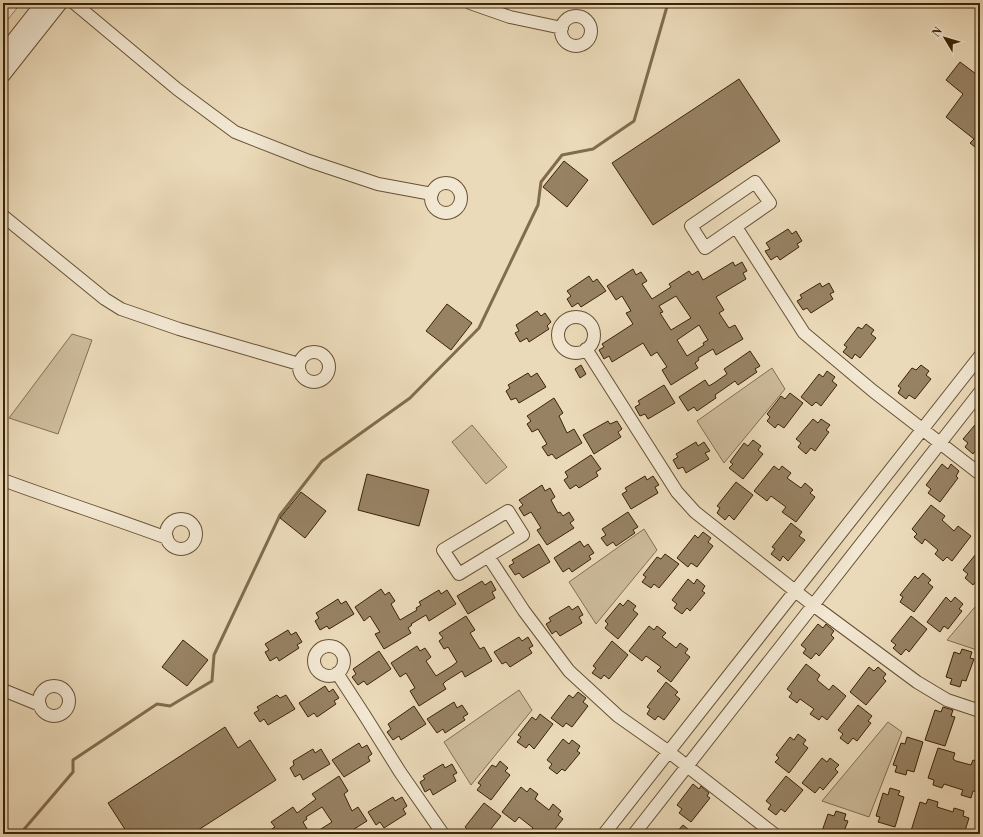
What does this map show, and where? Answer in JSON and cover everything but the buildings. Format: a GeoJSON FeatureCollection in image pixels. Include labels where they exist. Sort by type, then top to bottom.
{"type":"FeatureCollection","features":[{"type":"Feature","properties":{"kind":"street"},"geometry":{"type":"LineString","coordinates":[[3,18],[15,3]]}},
{"type":"Feature","properties":{"kind":"street"},"geometry":{"type":"LineString","coordinates":[[3,54],[43,3]]}},
{"type":"Feature","properties":{"kind":"street"},"geometry":{"type":"LineString","coordinates":[[3,75],[60,3]]}},
{"type":"Feature","properties":{"kind":"street"},"geometry":{"type":"LineString","coordinates":[[74,3],[177,89],[235,132],[309,161],[378,184],[432,194]]}},
{"type":"Feature","properties":{"kind":"street"},"geometry":{"type":"LineString","coordinates":[[470,3],[510,17],[562,28]]}},
{"type":"Feature","properties":{"kind":"street"},"geometry":{"type":"LineString","coordinates":[[755,182],[770,203],[736,227],[705,248],[691,226],[755,182]]}},
{"type":"Feature","properties":{"kind":"street"},"geometry":{"type":"LineString","coordinates":[[3,216],[105,299],[121,309],[299,364]]}},
{"type":"Feature","properties":{"kind":"street"},"geometry":{"type":"LineString","coordinates":[[736,227],[804,333],[867,386],[980,474]]}},
{"type":"Feature","properties":{"kind":"street"},"geometry":{"type":"LineString","coordinates":[[586,349],[677,492],[695,512],[795,591],[917,682],[947,700],[980,712]]}},
{"type":"Feature","properties":{"kind":"street"},"geometry":{"type":"LineString","coordinates":[[604,834],[980,356]]}},
{"type":"Feature","properties":{"kind":"street"},"geometry":{"type":"LineString","coordinates":[[634,834],[980,392]]}},
{"type":"Feature","properties":{"kind":"street"},"geometry":{"type":"LineString","coordinates":[[3,480],[48,497],[117,519],[167,538]]}},
{"type":"Feature","properties":{"kind":"street"},"geometry":{"type":"LineString","coordinates":[[508,511],[523,535],[488,556],[458,574],[444,550],[508,511]]}},
{"type":"Feature","properties":{"kind":"street"},"geometry":{"type":"LineString","coordinates":[[488,556],[524,611],[569,671],[618,716],[669,752],[774,834]]}},
{"type":"Feature","properties":{"kind":"street"},"geometry":{"type":"LineString","coordinates":[[337,673],[400,772],[443,834]]}},
{"type":"Feature","properties":{"kind":"street"},"geometry":{"type":"LineString","coordinates":[[3,690],[40,705]]}},
{"type":"Feature","properties":{"kind":"shaded area"},"geometry":{"type":"Polygon","coordinates":[[[72,334],[92,340],[58,434],[9,418],[72,334]]]}},
{"type":"Feature","properties":{"kind":"shaded area"},"geometry":{"type":"Polygon","coordinates":[[[772,368],[785,389],[724,463],[697,421],[772,368]]]}},
{"type":"Feature","properties":{"kind":"shaded area"},"geometry":{"type":"Polygon","coordinates":[[[472,425],[507,467],[486,484],[452,442],[472,425]]]}},
{"type":"Feature","properties":{"kind":"shaded area"},"geometry":{"type":"Polygon","coordinates":[[[644,529],[657,550],[596,624],[569,582],[644,529]]]}},
{"type":"Feature","properties":{"kind":"shaded area"},"geometry":{"type":"Polygon","coordinates":[[[980,601],[980,651],[947,640],[980,601]]]}},
{"type":"Feature","properties":{"kind":"shaded area"},"geometry":{"type":"Polygon","coordinates":[[[519,690],[532,710],[471,785],[444,742],[519,690]]]}},
{"type":"Feature","properties":{"kind":"shaded area"},"geometry":{"type":"Polygon","coordinates":[[[888,722],[902,732],[869,817],[822,801],[888,722]]]}},
{"type":"Feature","properties":{"kind":"waterway"},"geometry":{"type":"LineString","coordinates":[[20,834],[73,772],[73,760],[157,704],[170,706],[212,681],[214,655],[280,515],[322,461],[410,398],[479,328],[538,205],[541,182],[562,155],[593,149],[634,121],[668,3]]}}]}
